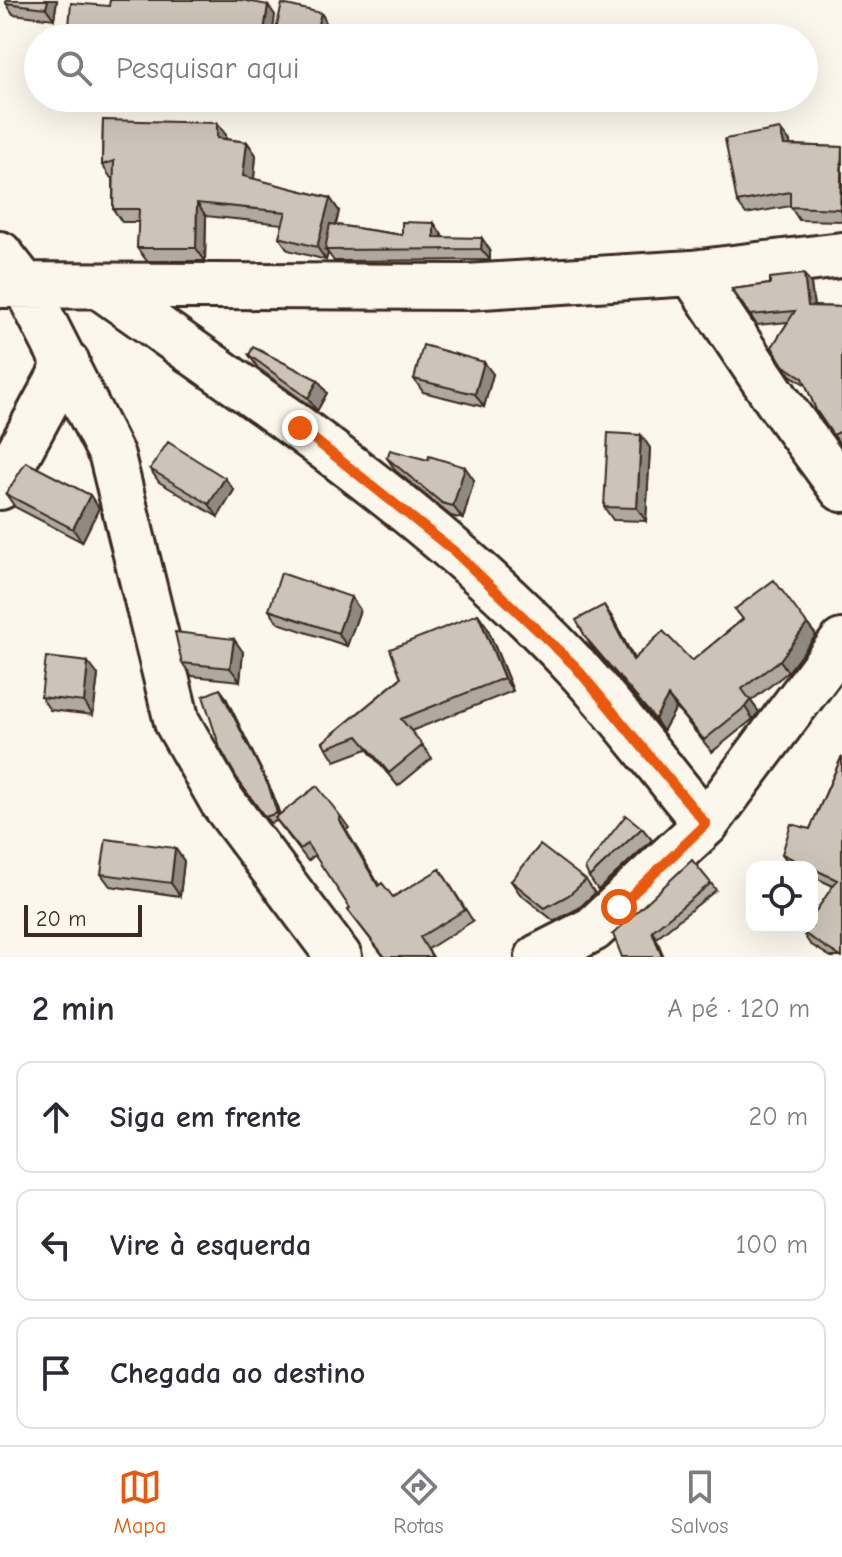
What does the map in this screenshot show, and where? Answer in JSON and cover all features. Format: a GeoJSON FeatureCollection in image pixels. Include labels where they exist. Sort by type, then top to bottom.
{"type":"FeatureCollection","features":[{"type":"Feature","properties":{"kind":"street"},"geometry":{"type":"LineString","coordinates":[[9,275],[102,288],[466,287],[692,273],[842,255]]}},
{"type":"Feature","properties":{"kind":"street"},"geometry":{"type":"LineString","coordinates":[[692,273],[777,400],[842,489]]}},
{"type":"Feature","properties":{"kind":"street"},"geometry":{"type":"LineString","coordinates":[[9,275],[67,363],[112,456],[177,722],[222,801],[339,957]]}},
{"type":"Feature","properties":{"kind":"street"},"geometry":{"type":"LineString","coordinates":[[102,288],[300,428],[455,552],[574,665],[706,824]]}},
{"type":"Feature","properties":{"kind":"street"},"geometry":{"type":"LineString","coordinates":[[0,487],[67,363]]}},
{"type":"Feature","properties":{"kind":"street"},"geometry":{"type":"LineString","coordinates":[[538,957],[593,929],[706,824],[842,642]]}},
{"type":"Feature","properties":{"kind":"building"},"geometry":{"type":"Polygon","coordinates":[[[6,0],[48,0],[46,8],[6,3],[6,0]]]}},
{"type":"Feature","properties":{"kind":"building"},"geometry":{"type":"Polygon","coordinates":[[[110,0],[242,0],[268,5],[265,24],[69,24],[71,3],[109,6],[110,0]]]}},
{"type":"Feature","properties":{"kind":"building"},"geometry":{"type":"Polygon","coordinates":[[[282,4],[321,13],[318,24],[277,24],[282,4]]]}},
{"type":"Feature","properties":{"kind":"building"},"geometry":{"type":"Polygon","coordinates":[[[103,120],[217,123],[217,138],[247,142],[243,176],[330,198],[317,247],[279,237],[286,212],[197,203],[196,248],[137,248],[139,209],[113,209],[114,161],[102,165],[103,120]]]}},
{"type":"Feature","properties":{"kind":"building"},"geometry":{"type":"Polygon","coordinates":[[[780,129],[784,145],[842,147],[840,209],[790,207],[790,192],[737,202],[725,139],[780,129]]]}},
{"type":"Feature","properties":{"kind":"building"},"geometry":{"type":"Polygon","coordinates":[[[402,222],[434,223],[434,237],[482,238],[481,249],[325,250],[330,224],[402,235],[402,222]]]}},
{"type":"Feature","properties":{"kind":"building"},"geometry":{"type":"Polygon","coordinates":[[[804,274],[808,306],[842,307],[842,431],[833,435],[816,410],[803,378],[783,365],[772,347],[795,311],[750,315],[732,289],[770,284],[770,278],[804,274]]]}},
{"type":"Feature","properties":{"kind":"building"},"geometry":{"type":"Polygon","coordinates":[[[423,345],[484,362],[475,394],[414,379],[423,345]]]}},
{"type":"Feature","properties":{"kind":"building"},"geometry":{"type":"Polygon","coordinates":[[[253,347],[318,380],[308,398],[249,355],[253,347]]]}},
{"type":"Feature","properties":{"kind":"building"},"geometry":{"type":"Polygon","coordinates":[[[608,433],[641,435],[637,508],[604,507],[608,433]]]}},
{"type":"Feature","properties":{"kind":"building"},"geometry":{"type":"Polygon","coordinates":[[[168,442],[225,478],[209,504],[150,469],[168,442]]]}},
{"type":"Feature","properties":{"kind":"building"},"geometry":{"type":"Polygon","coordinates":[[[390,450],[428,460],[429,456],[465,467],[453,506],[442,503],[387,458],[390,450]]]}},
{"type":"Feature","properties":{"kind":"building"},"geometry":{"type":"Polygon","coordinates":[[[26,462],[90,495],[73,529],[6,494],[26,462]]]}},
{"type":"Feature","properties":{"kind":"building"},"geometry":{"type":"Polygon","coordinates":[[[281,573],[351,597],[338,633],[269,610],[281,573]]]}},
{"type":"Feature","properties":{"kind":"building"},"geometry":{"type":"Polygon","coordinates":[[[774,580],[807,624],[780,660],[742,689],[750,700],[745,707],[704,740],[668,696],[655,719],[586,638],[576,620],[604,605],[633,660],[663,631],[692,661],[743,619],[735,609],[774,580]]]}},
{"type":"Feature","properties":{"kind":"building"},"geometry":{"type":"Polygon","coordinates":[[[478,614],[504,678],[401,719],[423,745],[389,773],[358,736],[326,748],[323,742],[401,678],[390,649],[478,614]]]}},
{"type":"Feature","properties":{"kind":"building"},"geometry":{"type":"Polygon","coordinates":[[[175,632],[234,639],[230,668],[182,663],[175,632]]]}},
{"type":"Feature","properties":{"kind":"building"},"geometry":{"type":"Polygon","coordinates":[[[46,657],[88,662],[84,702],[41,697],[46,657]]]}},
{"type":"Feature","properties":{"kind":"building"},"geometry":{"type":"Polygon","coordinates":[[[220,689],[269,787],[277,813],[265,817],[238,780],[220,748],[203,696],[220,689]]]}},
{"type":"Feature","properties":{"kind":"building"},"geometry":{"type":"Polygon","coordinates":[[[842,756],[842,957],[804,933],[818,933],[818,908],[837,880],[818,871],[818,861],[797,861],[782,854],[791,824],[810,829],[842,756]]]}},
{"type":"Feature","properties":{"kind":"building"},"geometry":{"type":"Polygon","coordinates":[[[317,786],[341,817],[339,819],[378,886],[382,883],[393,897],[440,869],[465,910],[420,937],[432,957],[385,957],[348,910],[350,908],[307,844],[300,849],[275,818],[317,786]]]}},
{"type":"Feature","properties":{"kind":"building"},"geometry":{"type":"Polygon","coordinates":[[[626,815],[642,828],[589,877],[585,868],[626,815]]]}},
{"type":"Feature","properties":{"kind":"building"},"geometry":{"type":"Polygon","coordinates":[[[106,839],[175,848],[171,883],[101,874],[106,839]]]}},
{"type":"Feature","properties":{"kind":"building"},"geometry":{"type":"Polygon","coordinates":[[[540,845],[586,880],[569,895],[545,908],[511,881],[540,845]]]}},
{"type":"Feature","properties":{"kind":"building"},"geometry":{"type":"Polygon","coordinates":[[[692,860],[711,883],[652,931],[662,957],[622,957],[613,934],[692,860]]]}},
{"type":"Feature","properties":{"kind":"route"},"geometry":{"type":"LineString","coordinates":[[300,428],[455,552],[574,665],[706,824],[619,907]]}}]}
